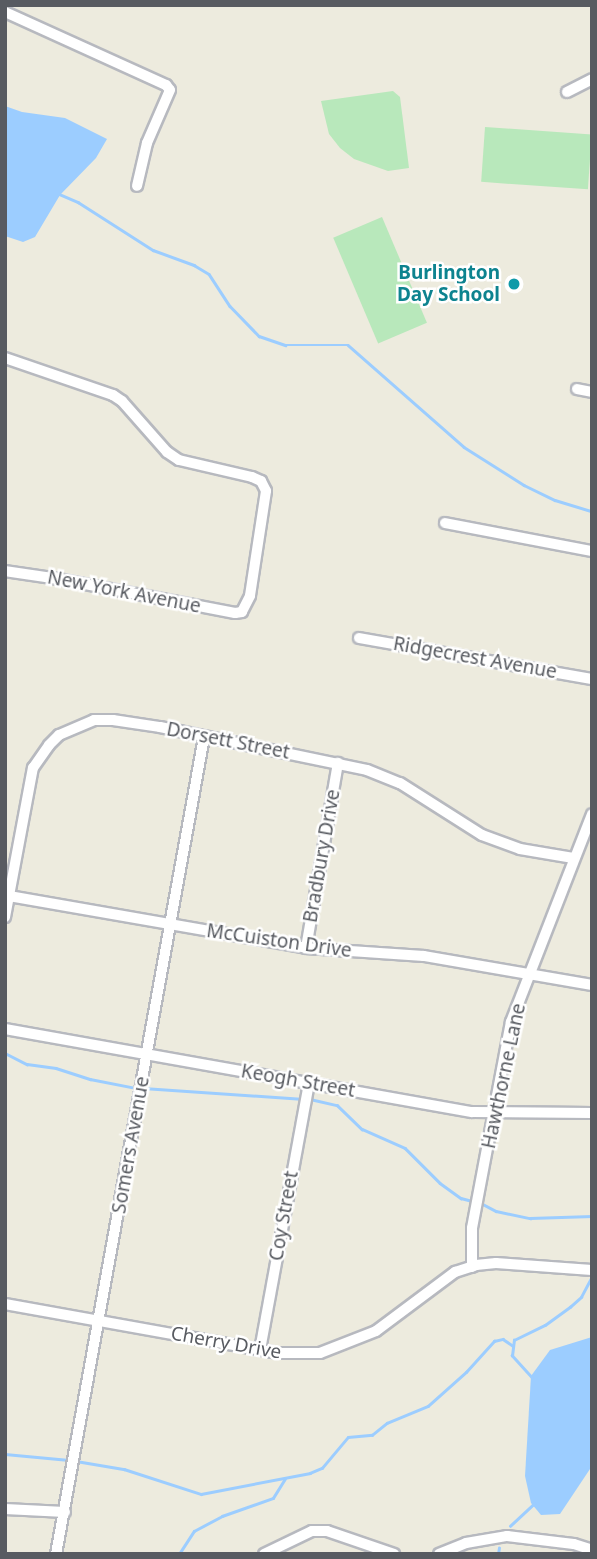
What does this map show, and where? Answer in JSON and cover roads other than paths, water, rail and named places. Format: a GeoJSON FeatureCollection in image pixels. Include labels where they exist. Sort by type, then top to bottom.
{"type":"FeatureCollection","features":[{"type":"Feature","properties":{"kind":"street"},"geometry":{"type":"LineString","coordinates":[[5,12],[168,87],[170,90],[164,107],[147,143],[137,186]]}},
{"type":"Feature","properties":{"kind":"street"},"geometry":{"type":"LineString","coordinates":[[567,92],[592,79]]}},
{"type":"Feature","properties":{"kind":"street","name":"New York Avenue"},"geometry":{"type":"LineString","coordinates":[[5,358],[113,395],[122,401],[167,452],[190,465],[252,477],[264,485],[265,503],[250,596],[242,612],[235,613],[5,571]]}},
{"type":"Feature","properties":{"kind":"street"},"geometry":{"type":"LineString","coordinates":[[577,389],[592,391]]}},
{"type":"Feature","properties":{"kind":"street"},"geometry":{"type":"LineString","coordinates":[[445,523],[592,551]]}},
{"type":"Feature","properties":{"kind":"street","name":"Ridgecrest Avenue"},"geometry":{"type":"LineString","coordinates":[[359,638],[592,678]]}},
{"type":"Feature","properties":{"kind":"street","name":"Dorsett Street"},"geometry":{"type":"LineString","coordinates":[[5,917],[30,780],[40,756],[59,735],[80,724],[103,719],[338,763],[400,783],[460,824],[504,844],[573,858]]}},
{"type":"Feature","properties":{"kind":"street","name":"Somers Avenue"},"geometry":{"type":"LineString","coordinates":[[56,1554],[204,737]]}},
{"type":"Feature","properties":{"kind":"street","name":"Bradbury Drive"},"geometry":{"type":"LineString","coordinates":[[306,948],[338,763]]}},
{"type":"Feature","properties":{"kind":"street","name":"Hawthorne Lane"},"geometry":{"type":"LineString","coordinates":[[472,1266],[472,1228],[511,1022],[592,814]]}},
{"type":"Feature","properties":{"kind":"street","name":"McCuiston Drive"},"geometry":{"type":"LineString","coordinates":[[9,895],[306,948],[424,956],[592,985]]}},
{"type":"Feature","properties":{"kind":"street","name":"Keogh Street"},"geometry":{"type":"LineString","coordinates":[[5,1029],[494,1114],[592,1113]]}},
{"type":"Feature","properties":{"kind":"street","name":"Coy Street"},"geometry":{"type":"LineString","coordinates":[[260,1350],[309,1083]]}},
{"type":"Feature","properties":{"kind":"street","name":"Cherry Drive"},"geometry":{"type":"LineString","coordinates":[[5,1304],[260,1350],[293,1354],[320,1353],[356,1341],[383,1326],[455,1272],[472,1266],[496,1263],[592,1270]]}},
{"type":"Feature","properties":{"kind":"street"},"geometry":{"type":"LineString","coordinates":[[5,1509],[65,1512]]}},
{"type":"Feature","properties":{"kind":"street"},"geometry":{"type":"LineString","coordinates":[[264,1554],[312,1531],[327,1531],[394,1554]]}},
{"type":"Feature","properties":{"kind":"street"},"geometry":{"type":"LineString","coordinates":[[439,1554],[466,1542],[507,1536],[574,1544],[592,1550]]}},
{"type":"Feature","properties":{"kind":"water"},"geometry":{"type":"Polygon","coordinates":[[[5,106],[22,112],[65,118],[107,139],[96,158],[60,195],[35,237],[23,242],[5,236],[5,106]]]}},
{"type":"Feature","properties":{"kind":"water"},"geometry":{"type":"Polygon","coordinates":[[[592,1337],[592,1466],[560,1514],[541,1515],[531,1503],[525,1476],[531,1376],[550,1350],[592,1337]]]}},
{"type":"Feature","properties":{"kind":"waterway"},"geometry":{"type":"LineString","coordinates":[[59,194],[78,202],[153,250],[194,265],[209,274],[230,306],[259,336],[285,345],[348,345],[464,447],[524,485],[555,500],[592,511]]}},
{"type":"Feature","properties":{"kind":"waterway"},"geometry":{"type":"LineString","coordinates":[[5,1053],[27,1064],[56,1068],[90,1079],[136,1088]]}},
{"type":"Feature","properties":{"kind":"waterway"},"geometry":{"type":"LineString","coordinates":[[143,1088],[304,1099]]}},
{"type":"Feature","properties":{"kind":"waterway"},"geometry":{"type":"LineString","coordinates":[[310,1099],[337,1105],[362,1129],[405,1148],[440,1183],[461,1198],[472,1201]]}},
{"type":"Feature","properties":{"kind":"waterway"},"geometry":{"type":"LineString","coordinates":[[479,1202],[496,1211],[530,1218],[592,1216]]}},
{"type":"Feature","properties":{"kind":"waterway"},"geometry":{"type":"LineString","coordinates":[[532,1378],[512,1356],[514,1340],[545,1325],[570,1307],[581,1297],[592,1276]]}},
{"type":"Feature","properties":{"kind":"waterway"},"geometry":{"type":"LineString","coordinates":[[76,1461],[124,1469],[201,1494],[310,1473],[322,1468],[348,1437],[372,1435],[387,1423],[428,1406],[466,1372],[494,1341],[503,1339],[512,1345]]}},
{"type":"Feature","properties":{"kind":"waterway"},"geometry":{"type":"LineString","coordinates":[[5,1454],[69,1460]]}},
{"type":"Feature","properties":{"kind":"waterway"},"geometry":{"type":"LineString","coordinates":[[179,1554],[194,1531],[222,1516],[273,1498],[285,1479]]}},
{"type":"Feature","properties":{"kind":"waterway"},"geometry":{"type":"LineString","coordinates":[[510,1526],[534,1504]]}},
{"type":"Feature","properties":{"kind":"waterway"},"geometry":{"type":"LineString","coordinates":[[498,1554],[499,1548]]}},
{"type":"Feature","properties":{"kind":"place","name":"Burlington Day School"},"geometry":{"type":"Point","coordinates":[514,284]}}]}
